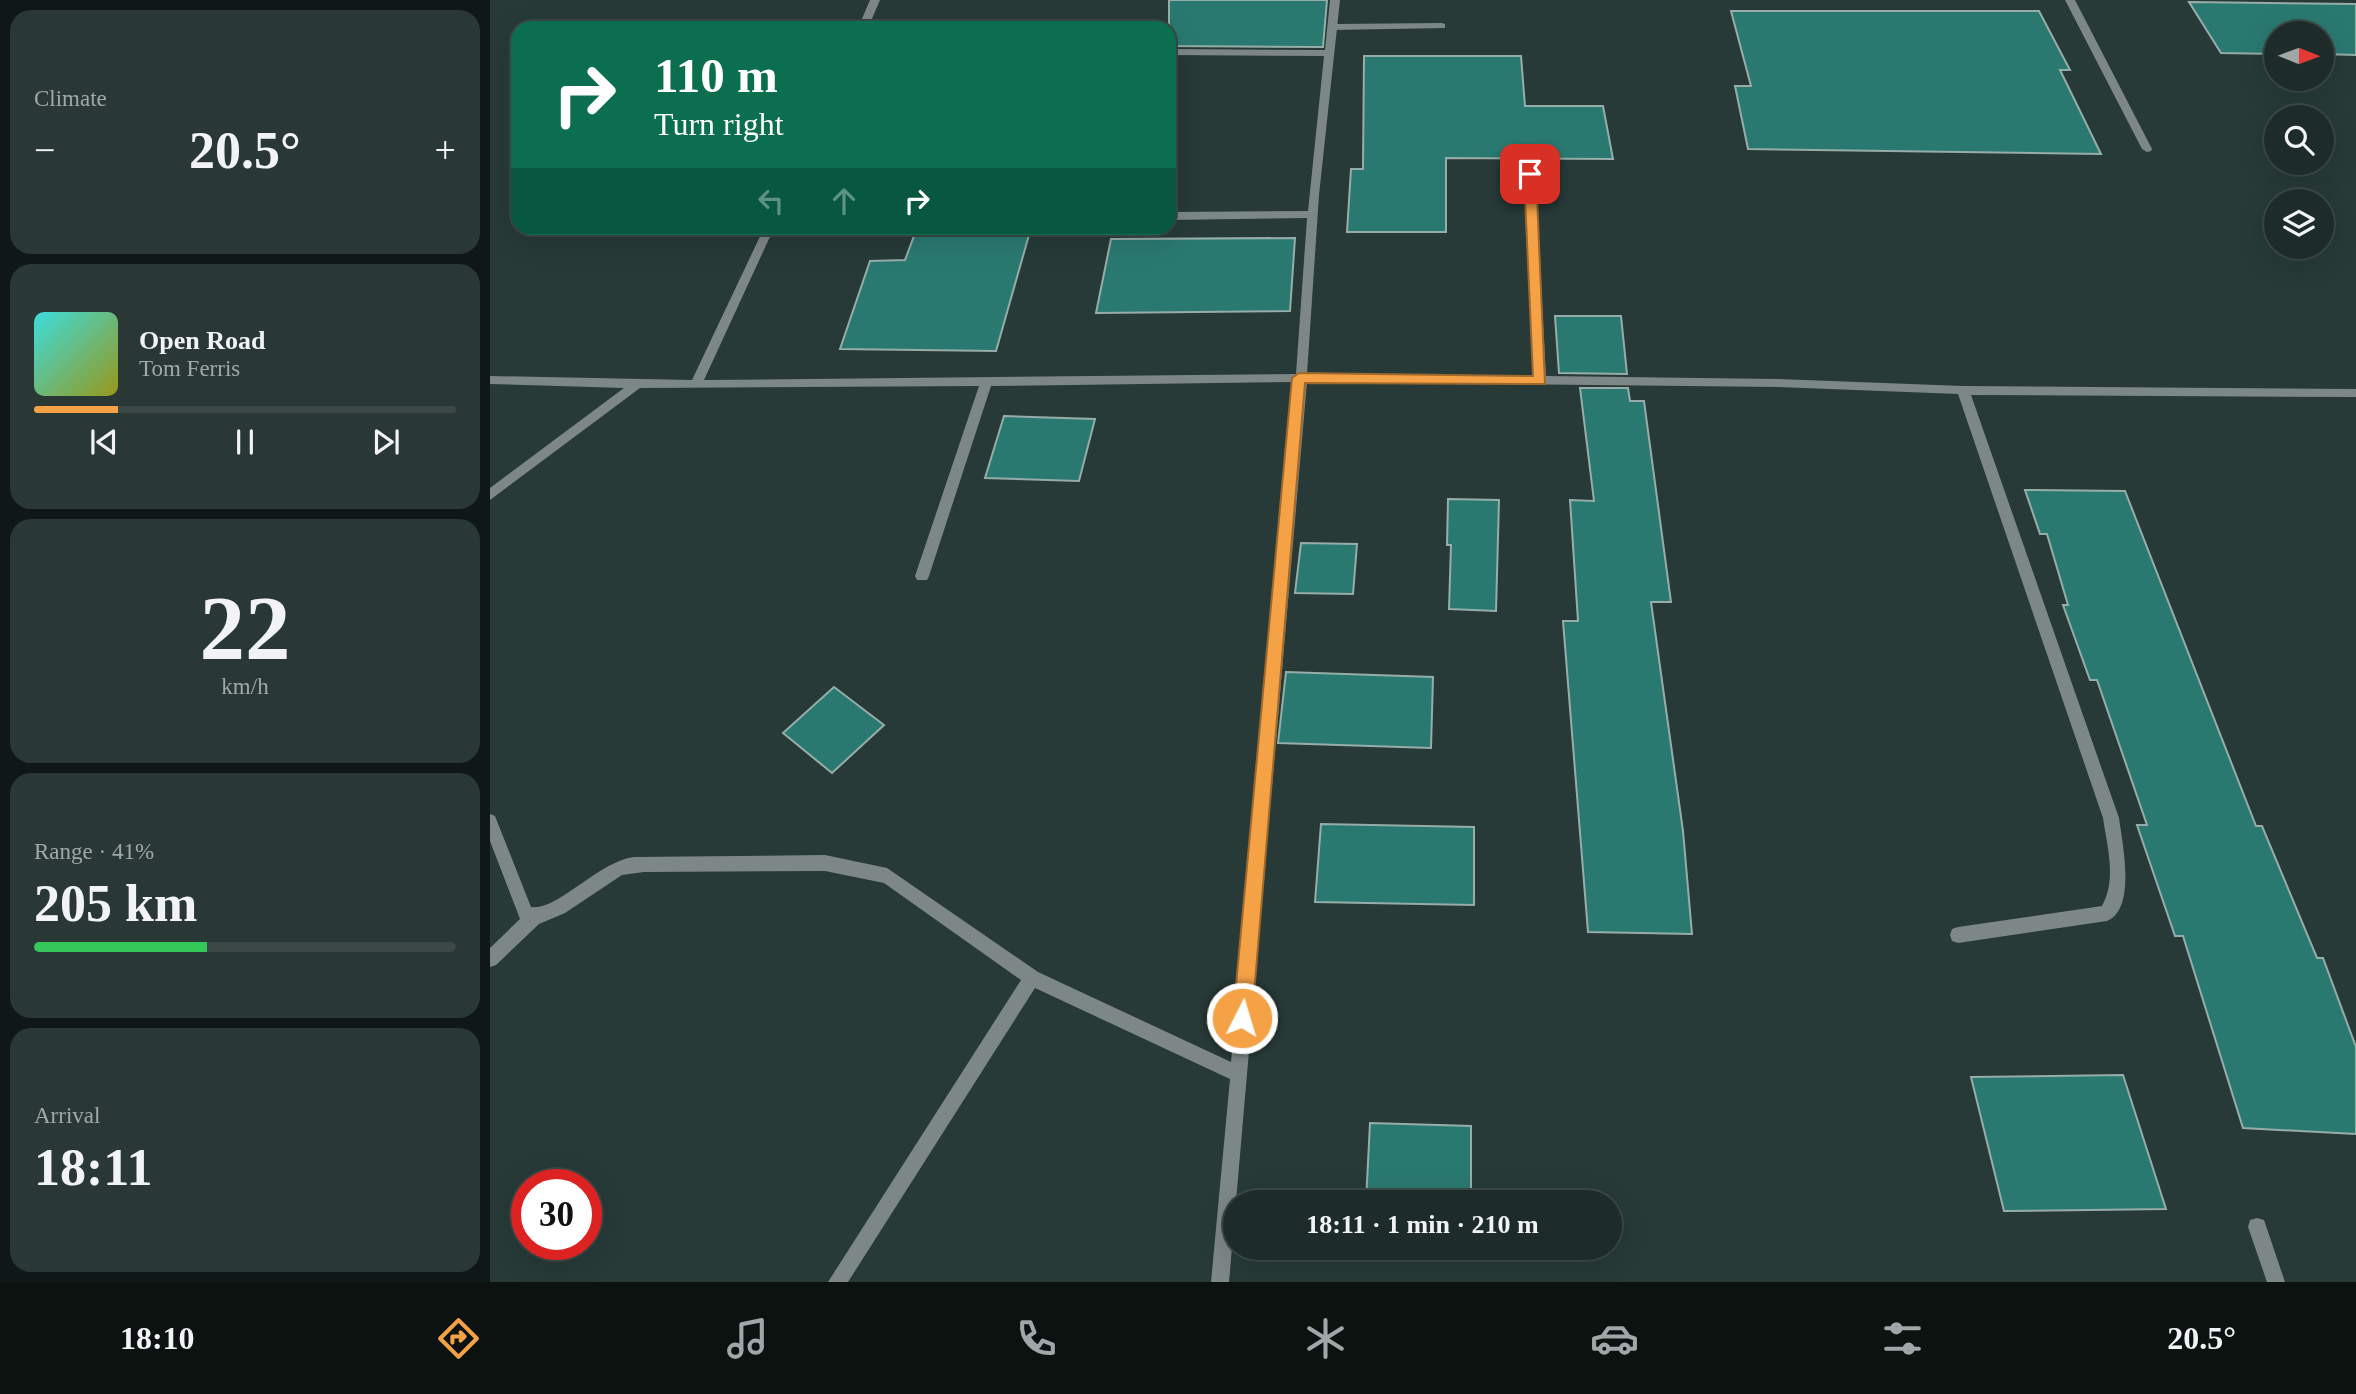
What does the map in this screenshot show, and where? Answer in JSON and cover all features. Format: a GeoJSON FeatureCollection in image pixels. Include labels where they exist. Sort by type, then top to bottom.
{"type":"FeatureCollection","features":[{"type":"Feature","properties":{"kind":"street"},"geometry":{"type":"LineString","coordinates":[[866,21],[875,0]]}},
{"type":"Feature","properties":{"kind":"street"},"geometry":{"type":"LineString","coordinates":[[1220,1282],[1309,290],[1313,214],[1335,0]]}},
{"type":"Feature","properties":{"kind":"street"},"geometry":{"type":"LineString","coordinates":[[2070,0],[2147,149]]}},
{"type":"Feature","properties":{"kind":"street"},"geometry":{"type":"LineString","coordinates":[[1333,26],[1442,26]]}},
{"type":"Feature","properties":{"kind":"street"},"geometry":{"type":"LineString","coordinates":[[1176,52],[1330,53]]}},
{"type":"Feature","properties":{"kind":"street"},"geometry":{"type":"LineString","coordinates":[[1530,174],[1540,381]]}},
{"type":"Feature","properties":{"kind":"street"},"geometry":{"type":"LineString","coordinates":[[1176,216],[1313,214]]}},
{"type":"Feature","properties":{"kind":"street"},"geometry":{"type":"LineString","coordinates":[[696,385],[766,235]]}},
{"type":"Feature","properties":{"kind":"street"},"geometry":{"type":"LineString","coordinates":[[490,380],[696,385],[1299,378],[1777,383],[1963,390],[2356,393]]}},
{"type":"Feature","properties":{"kind":"street"},"geometry":{"type":"LineString","coordinates":[[922,576],[986,382]]}},
{"type":"Feature","properties":{"kind":"street"},"geometry":{"type":"LineString","coordinates":[[490,495],[637,384]]}},
{"type":"Feature","properties":{"kind":"street"},"geometry":{"type":"LineString","coordinates":[[1958,935],[2107,913],[2117,900],[2119,876],[2111,818],[1963,390]]}},
{"type":"Feature","properties":{"kind":"street"},"geometry":{"type":"LineString","coordinates":[[490,821],[526,914],[533,918]]}},
{"type":"Feature","properties":{"kind":"street"},"geometry":{"type":"LineString","coordinates":[[490,959],[533,918],[544,916],[561,906],[618,868],[644,864],[825,863],[887,876],[1032,978],[1238,1074]]}},
{"type":"Feature","properties":{"kind":"street"},"geometry":{"type":"LineString","coordinates":[[837,1282],[1032,978]]}},
{"type":"Feature","properties":{"kind":"street"},"geometry":{"type":"LineString","coordinates":[[2257,1227],[2276,1282]]}},
{"type":"Feature","properties":{"kind":"building"},"geometry":{"type":"Polygon","coordinates":[[[1169,0],[1327,0],[1323,47],[1176,46],[1176,21],[1169,21],[1169,0]]]}},
{"type":"Feature","properties":{"kind":"building"},"geometry":{"type":"Polygon","coordinates":[[[2189,2],[2356,4],[2356,55],[2334,54],[2334,21],[2264,21],[2264,54],[2221,53],[2189,2]]]}},
{"type":"Feature","properties":{"kind":"building"},"geometry":{"type":"Polygon","coordinates":[[[1731,11],[2039,11],[2070,70],[2060,70],[2101,154],[1748,149],[1735,86],[1751,86],[1731,11]]]}},
{"type":"Feature","properties":{"kind":"building"},"geometry":{"type":"Polygon","coordinates":[[[1364,56],[1521,56],[1525,106],[1603,106],[1613,159],[1446,158],[1446,232],[1347,232],[1351,169],[1363,169],[1364,56]]]}},
{"type":"Feature","properties":{"kind":"building"},"geometry":{"type":"Polygon","coordinates":[[[914,235],[1029,235],[996,351],[840,349],[870,261],[905,260],[914,235]]]}},
{"type":"Feature","properties":{"kind":"building"},"geometry":{"type":"Polygon","coordinates":[[[1295,238],[1290,311],[1096,313],[1111,239],[1295,238]]]}},
{"type":"Feature","properties":{"kind":"building"},"geometry":{"type":"Polygon","coordinates":[[[1555,316],[1621,316],[1627,374],[1559,373],[1555,316]]]}},
{"type":"Feature","properties":{"kind":"building"},"geometry":{"type":"Polygon","coordinates":[[[1580,388],[1628,388],[1630,401],[1644,401],[1671,602],[1651,602],[1683,831],[1692,934],[1588,932],[1563,621],[1578,621],[1570,500],[1594,501],[1580,388]]]}},
{"type":"Feature","properties":{"kind":"building"},"geometry":{"type":"Polygon","coordinates":[[[1004,416],[1095,419],[1079,481],[985,478],[1004,416]]]}},
{"type":"Feature","properties":{"kind":"building"},"geometry":{"type":"Polygon","coordinates":[[[2025,490],[2125,491],[2256,826],[2262,826],[2317,958],[2323,958],[2356,1047],[2356,1134],[2243,1128],[2183,936],[2175,936],[2137,825],[2147,825],[2097,680],[2090,680],[2063,605],[2068,605],[2047,534],[2040,534],[2025,490]]]}},
{"type":"Feature","properties":{"kind":"building"},"geometry":{"type":"Polygon","coordinates":[[[1448,499],[1499,500],[1496,611],[1449,609],[1451,545],[1447,545],[1448,499]]]}},
{"type":"Feature","properties":{"kind":"building"},"geometry":{"type":"Polygon","coordinates":[[[1301,543],[1357,544],[1353,594],[1295,593],[1301,543]]]}},
{"type":"Feature","properties":{"kind":"building"},"geometry":{"type":"Polygon","coordinates":[[[1286,672],[1433,677],[1431,748],[1278,743],[1286,672]]]}},
{"type":"Feature","properties":{"kind":"building"},"geometry":{"type":"Polygon","coordinates":[[[834,687],[884,725],[832,773],[783,733],[834,687]]]}},
{"type":"Feature","properties":{"kind":"building"},"geometry":{"type":"Polygon","coordinates":[[[1321,824],[1474,827],[1474,905],[1315,902],[1321,824]]]}},
{"type":"Feature","properties":{"kind":"building"},"geometry":{"type":"Polygon","coordinates":[[[2123,1075],[2166,1209],[2004,1211],[1971,1077],[2123,1075]]]}},
{"type":"Feature","properties":{"kind":"building"},"geometry":{"type":"Polygon","coordinates":[[[1370,1123],[1471,1126],[1471,1190],[1367,1190],[1370,1123]]]}},
{"type":"Feature","properties":{"kind":"route"},"geometry":{"type":"LineString","coordinates":[[1242,1018],[1299,378],[1540,381],[1530,174]]}}]}
